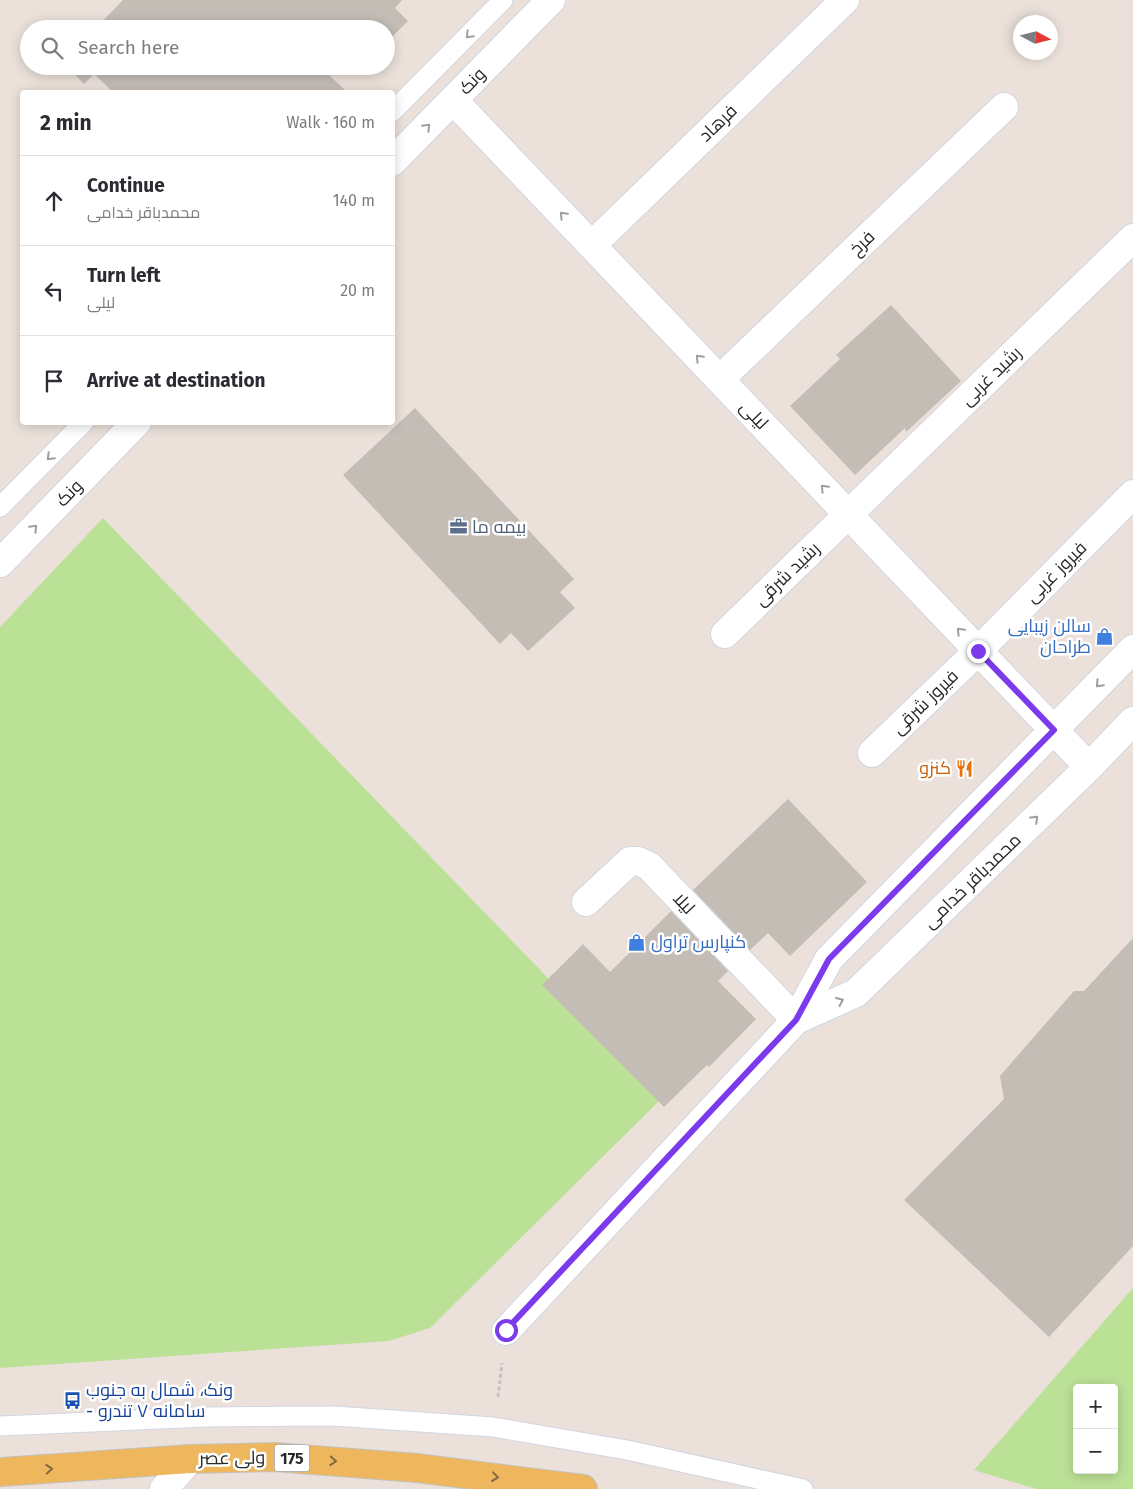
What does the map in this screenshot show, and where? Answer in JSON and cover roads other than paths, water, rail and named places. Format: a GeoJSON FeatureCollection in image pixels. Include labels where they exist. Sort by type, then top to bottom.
{"type":"FeatureCollection","features":[{"type":"Feature","properties":{"kind":"main road","name":"ولی عصر"},"geometry":{"type":"LineString","coordinates":[[0,1472],[190,1459],[275,1457],[417,1468],[573,1488]]}},
{"type":"Feature","properties":{"kind":"street","name":"ونک"},"geometry":{"type":"LineString","coordinates":[[395,159],[551,0]]}},
{"type":"Feature","properties":{"kind":"street","name":"فرهاد"},"geometry":{"type":"LineString","coordinates":[[592,245],[845,0]]}},
{"type":"Feature","properties":{"kind":"street","name":"لیلی"},"geometry":{"type":"LineString","coordinates":[[453,100],[1089,767]]}},
{"type":"Feature","properties":{"kind":"street","name":"فرخ"},"geometry":{"type":"LineString","coordinates":[[720,379],[1004,107]]}},
{"type":"Feature","properties":{"kind":"street","name":"رشید غربی"},"geometry":{"type":"LineString","coordinates":[[848,514],[1133,238]]}},
{"type":"Feature","properties":{"kind":"street","name":"ونک"},"geometry":{"type":"LineString","coordinates":[[0,563],[134,425]]}},
{"type":"Feature","properties":{"kind":"street","name":"فیروز غربی"},"geometry":{"type":"LineString","coordinates":[[978,651],[1133,494]]}},
{"type":"Feature","properties":{"kind":"street","name":"رشید شرقی"},"geometry":{"type":"LineString","coordinates":[[726,634],[848,514]]}},
{"type":"Feature","properties":{"kind":"street","name":"محمدباقر خدامی"},"geometry":{"type":"LineString","coordinates":[[506,1330],[796,1020],[829,959],[1133,650]]}},
{"type":"Feature","properties":{"kind":"street","name":"فیروز شرقی"},"geometry":{"type":"LineString","coordinates":[[872,753],[978,651]]}},
{"type":"Feature","properties":{"kind":"street","name":"محمدباقر خدامی"},"geometry":{"type":"LineString","coordinates":[[796,1020],[856,993],[1089,767],[1133,721]]}},
{"type":"Feature","properties":{"kind":"street","name":"لیلا"},"geometry":{"type":"LineString","coordinates":[[586,902],[630,861],[638,861],[649,866],[796,1020]]}},
{"type":"Feature","properties":{"kind":"street"},"geometry":{"type":"LineString","coordinates":[[164,1489],[190,1459]]}},
{"type":"Feature","properties":{"kind":"lane"},"geometry":{"type":"LineString","coordinates":[[395,109],[503,0]]}},
{"type":"Feature","properties":{"kind":"lane"},"geometry":{"type":"LineString","coordinates":[[0,507],[81,425]]}},
{"type":"Feature","properties":{"kind":"lane"},"geometry":{"type":"LineString","coordinates":[[0,1426],[205,1418],[334,1416],[493,1427],[627,1450],[803,1489]]}},
{"type":"Feature","properties":{"kind":"place","name":"بیمه ما"},"geometry":{"type":"Point","coordinates":[458,527]}},
{"type":"Feature","properties":{"kind":"place","name":"سالن زیبایی طراحان"},"geometry":{"type":"Point","coordinates":[1105,636]}},
{"type":"Feature","properties":{"kind":"place","name":"کنزو"},"geometry":{"type":"Point","coordinates":[965,768]}},
{"type":"Feature","properties":{"kind":"place","name":"کنپارس تراول"},"geometry":{"type":"Point","coordinates":[637,942]}},
{"type":"Feature","properties":{"kind":"place","name":"ونک، شمال به جنوب - سامانه ۷ تندرو"},"geometry":{"type":"Point","coordinates":[72,1400]}}]}
